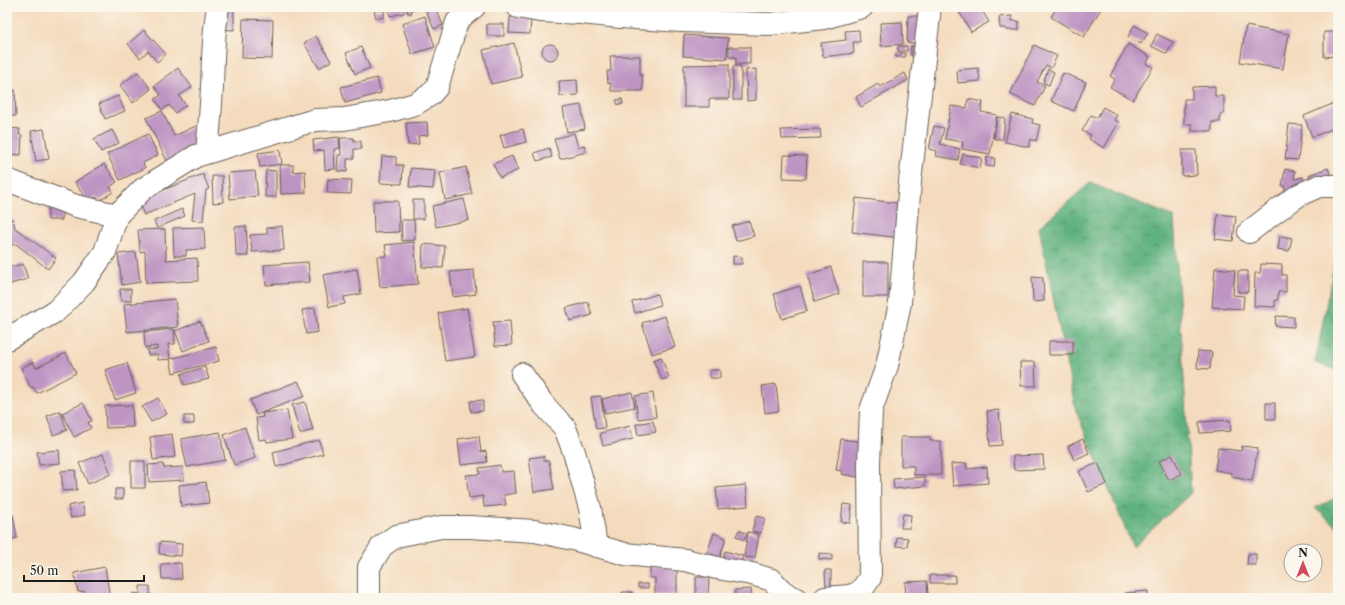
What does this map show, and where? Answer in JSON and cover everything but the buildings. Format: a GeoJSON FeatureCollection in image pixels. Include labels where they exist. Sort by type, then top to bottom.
{"type":"FeatureCollection","features":[{"type":"Feature","properties":{"kind":"street"},"geometry":{"type":"LineString","coordinates":[[207,152],[215,22],[218,7]]}},
{"type":"Feature","properties":{"kind":"street"},"geometry":{"type":"LineString","coordinates":[[7,339],[56,311],[84,282],[105,252],[117,215],[143,189],[196,156],[315,120],[344,119],[415,104],[430,95],[437,87],[457,22],[474,7]]}},
{"type":"Feature","properties":{"kind":"street"},"geometry":{"type":"LineString","coordinates":[[518,7],[540,11],[621,17],[769,24],[824,18],[862,7]]}},
{"type":"Feature","properties":{"kind":"street"},"geometry":{"type":"LineString","coordinates":[[825,598],[850,596],[860,592],[870,578],[869,464],[871,410],[888,366],[900,303],[910,182],[930,7]]}},
{"type":"Feature","properties":{"kind":"street"},"geometry":{"type":"LineString","coordinates":[[7,180],[76,206],[117,215]]}},
{"type":"Feature","properties":{"kind":"street"},"geometry":{"type":"LineString","coordinates":[[1249,232],[1299,195],[1319,186],[1338,186]]}},
{"type":"Feature","properties":{"kind":"street"},"geometry":{"type":"LineString","coordinates":[[522,374],[544,405],[565,428],[574,452],[590,508],[596,546]]}},
{"type":"Feature","properties":{"kind":"street"},"geometry":{"type":"LineString","coordinates":[[369,598],[368,567],[382,546],[396,536],[441,527],[470,527],[535,531],[624,554],[684,560],[752,574],[772,580],[781,590],[792,598],[795,598]]}},
{"type":"Feature","properties":{"kind":"green space"},"geometry":{"type":"Polygon","coordinates":[[[1090,183],[1174,217],[1191,493],[1133,547],[1076,411],[1039,227],[1090,183]]]}},
{"type":"Feature","properties":{"kind":"green space"},"geometry":{"type":"Polygon","coordinates":[[[1338,244],[1338,370],[1315,363],[1338,244]]]}},
{"type":"Feature","properties":{"kind":"green space"},"geometry":{"type":"Polygon","coordinates":[[[1338,497],[1338,528],[1315,508],[1338,497]]]}}]}
